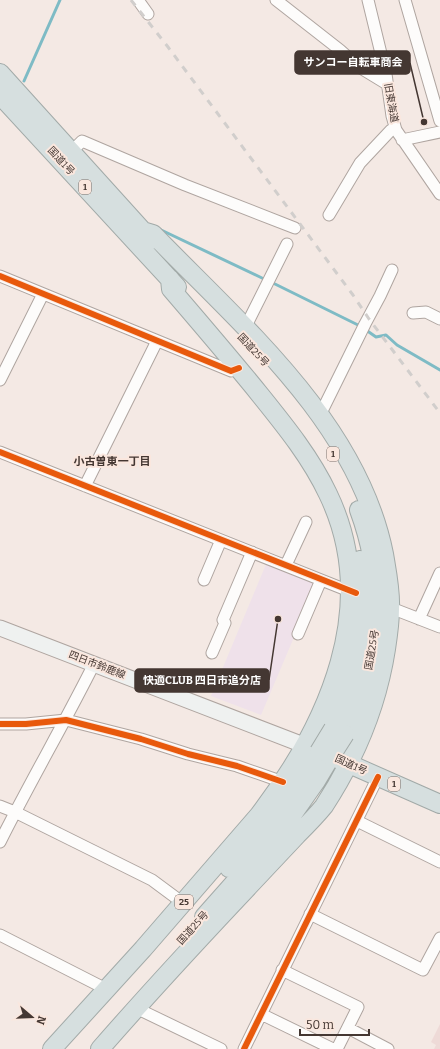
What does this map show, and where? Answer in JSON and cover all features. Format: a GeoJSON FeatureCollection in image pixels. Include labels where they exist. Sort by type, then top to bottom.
{"type":"FeatureCollection","features":[{"type":"Feature","properties":{"kind":"highway","name":"国道1号"},"geometry":{"type":"LineString","coordinates":[[0,73],[143,231]]}},
{"type":"Feature","properties":{"kind":"highway","name":"国道1号"},"geometry":{"type":"LineString","coordinates":[[0,95],[170,279]]}},
{"type":"Feature","properties":{"kind":"highway","name":"1"},"geometry":{"type":"LineString","coordinates":[[143,231],[153,234],[245,328],[298,386],[320,415],[351,464],[364,489],[380,532],[387,570],[388,636],[379,687],[372,711],[349,763]]}},
{"type":"Feature","properties":{"kind":"highway","name":"国道25号"},"geometry":{"type":"LineString","coordinates":[[86,1049],[282,828],[310,778],[319,751],[339,731],[356,708],[366,682],[371,659],[377,605],[375,570],[360,511],[332,452],[312,421],[265,363],[143,231]]}},
{"type":"Feature","properties":{"kind":"highway","name":"1"},"geometry":{"type":"LineString","coordinates":[[170,279],[171,289],[239,368],[297,442],[320,478],[341,527],[353,593],[347,633],[342,656],[331,688],[319,751]]}},
{"type":"Feature","properties":{"kind":"highway","name":"国道25号"},"geometry":{"type":"LineString","coordinates":[[170,279],[276,397],[322,462],[344,505],[359,556],[363,587],[359,643],[355,669],[339,731]]}},
{"type":"Feature","properties":{"kind":"highway","name":"国道1号"},"geometry":{"type":"LineString","coordinates":[[319,751],[440,804]]}},
{"type":"Feature","properties":{"kind":"highway","name":"25"},"geometry":{"type":"LineString","coordinates":[[52,1049],[183,903],[259,815],[283,782],[319,751]]}},
{"type":"Feature","properties":{"kind":"highway"},"geometry":{"type":"LineString","coordinates":[[100,1049],[136,1008],[322,808],[349,763]]}},
{"type":"Feature","properties":{"kind":"highway","name":"国道25号"},"geometry":{"type":"LineString","coordinates":[[66,1049],[310,778]]}},
{"type":"Feature","properties":{"kind":"main road","name":"四日市鈴鹿線"},"geometry":{"type":"LineString","coordinates":[[1,630],[94,664],[319,751]]}},
{"type":"Feature","properties":{"kind":"street"},"geometry":{"type":"LineString","coordinates":[[138,0],[148,14]]}},
{"type":"Feature","properties":{"kind":"street"},"geometry":{"type":"LineString","coordinates":[[276,0],[340,50],[359,67],[387,84]]}},
{"type":"Feature","properties":{"kind":"street","name":"旧東海道"},"geometry":{"type":"LineString","coordinates":[[368,0],[386,74],[392,116],[396,130],[440,194]]}},
{"type":"Feature","properties":{"kind":"street"},"geometry":{"type":"LineString","coordinates":[[405,0],[440,122]]}},
{"type":"Feature","properties":{"kind":"street"},"geometry":{"type":"LineString","coordinates":[[329,215],[360,163],[391,130],[396,130]]}},
{"type":"Feature","properties":{"kind":"street"},"geometry":{"type":"LineString","coordinates":[[402,140],[440,132]]}},
{"type":"Feature","properties":{"kind":"street"},"geometry":{"type":"LineString","coordinates":[[72,151],[82,141],[185,185],[295,228]]}},
{"type":"Feature","properties":{"kind":"street"},"geometry":{"type":"LineString","coordinates":[[245,328],[287,244]]}},
{"type":"Feature","properties":{"kind":"street"},"geometry":{"type":"LineString","coordinates":[[320,415],[378,301],[392,270]]}},
{"type":"Feature","properties":{"kind":"street"},"geometry":{"type":"LineString","coordinates":[[0,276],[231,371],[239,368]]}},
{"type":"Feature","properties":{"kind":"street"},"geometry":{"type":"LineString","coordinates":[[0,380],[43,294]]}},
{"type":"Feature","properties":{"kind":"street"},"geometry":{"type":"LineString","coordinates":[[413,313],[426,312],[440,319]]}},
{"type":"Feature","properties":{"kind":"street"},"geometry":{"type":"LineString","coordinates":[[85,486],[157,341]]}},
{"type":"Feature","properties":{"kind":"street"},"geometry":{"type":"LineString","coordinates":[[0,452],[353,593]]}},
{"type":"Feature","properties":{"kind":"street"},"geometry":{"type":"LineString","coordinates":[[286,565],[306,522]]}},
{"type":"Feature","properties":{"kind":"street"},"geometry":{"type":"LineString","coordinates":[[204,580],[221,540]]}},
{"type":"Feature","properties":{"kind":"street"},"geometry":{"type":"LineString","coordinates":[[212,653],[252,552]]}},
{"type":"Feature","properties":{"kind":"street"},"geometry":{"type":"LineString","coordinates":[[419,619],[440,573]]}},
{"type":"Feature","properties":{"kind":"street"},"geometry":{"type":"LineString","coordinates":[[298,634],[321,580]]}},
{"type":"Feature","properties":{"kind":"street"},"geometry":{"type":"LineString","coordinates":[[388,607],[440,627]]}},
{"type":"Feature","properties":{"kind":"street"},"geometry":{"type":"LineString","coordinates":[[0,842],[66,720],[94,664]]}},
{"type":"Feature","properties":{"kind":"street"},"geometry":{"type":"LineString","coordinates":[[0,724],[66,720],[237,766],[283,782]]}},
{"type":"Feature","properties":{"kind":"street"},"geometry":{"type":"LineString","coordinates":[[244,1049],[378,777]]}},
{"type":"Feature","properties":{"kind":"street"},"geometry":{"type":"LineString","coordinates":[[0,806],[152,880],[183,903]]}},
{"type":"Feature","properties":{"kind":"street"},"geometry":{"type":"LineString","coordinates":[[357,821],[440,862]]}},
{"type":"Feature","properties":{"kind":"street"},"geometry":{"type":"LineString","coordinates":[[310,914],[423,970],[440,938]]}},
{"type":"Feature","properties":{"kind":"street"},"geometry":{"type":"LineString","coordinates":[[0,935],[106,989]]}},
{"type":"Feature","properties":{"kind":"street"},"geometry":{"type":"LineString","coordinates":[[282,970],[358,1007],[337,1049]]}},
{"type":"Feature","properties":{"kind":"street"},"geometry":{"type":"LineString","coordinates":[[136,1008],[221,1049]]}},
{"type":"Feature","properties":{"kind":"street"},"geometry":{"type":"LineString","coordinates":[[261,1014],[333,1049]]}},
{"type":"Feature","properties":{"kind":"street"},"geometry":{"type":"LineString","coordinates":[[348,1028],[388,1049]]}},
{"type":"Feature","properties":{"kind":"shaded area"},"geometry":{"type":"Polygon","coordinates":[[[267,562],[317,583],[261,715],[211,696],[267,562]]]}},
{"type":"Feature","properties":{"kind":"shaded area"},"geometry":{"type":"Polygon","coordinates":[[[440,1024],[440,1049],[434,1049],[436,1045],[431,1042],[440,1024]]]}},
{"type":"Feature","properties":{"kind":"waterway"},"geometry":{"type":"LineString","coordinates":[[24,81],[60,0]]}},
{"type":"Feature","properties":{"kind":"waterway"},"geometry":{"type":"LineString","coordinates":[[159,229],[262,278]]}},
{"type":"Feature","properties":{"kind":"waterway"},"geometry":{"type":"LineString","coordinates":[[275,284],[358,325]]}},
{"type":"Feature","properties":{"kind":"waterway"},"geometry":{"type":"LineString","coordinates":[[366,330],[376,337],[386,335],[397,345],[440,370]]}},
{"type":"Feature","properties":{"kind":"railway"},"geometry":{"type":"LineString","coordinates":[[131,0],[168,47],[440,413]]}},
{"type":"Feature","properties":{"kind":"cycle path"},"geometry":{"type":"LineString","coordinates":[[0,276],[231,371],[239,368]]}},
{"type":"Feature","properties":{"kind":"cycle path"},"geometry":{"type":"LineString","coordinates":[[0,452],[356,593]]}},
{"type":"Feature","properties":{"kind":"cycle path"},"geometry":{"type":"LineString","coordinates":[[0,724],[26,724],[66,720],[237,766],[283,782]]}},
{"type":"Feature","properties":{"kind":"cycle path"},"geometry":{"type":"LineString","coordinates":[[244,1049],[378,777]]}},
{"type":"Feature","properties":{"kind":"place","name":"サンコー自転車商会"},"geometry":{"type":"Point","coordinates":[424,122]}},
{"type":"Feature","properties":{"kind":"place","name":"快適CLUB 四日市追分店"},"geometry":{"type":"Point","coordinates":[278,619]}},
{"type":"Feature","properties":{"kind":"district","name":"小古曽東一丁目"},"geometry":{"type":"Point","coordinates":[112,461]}}]}
